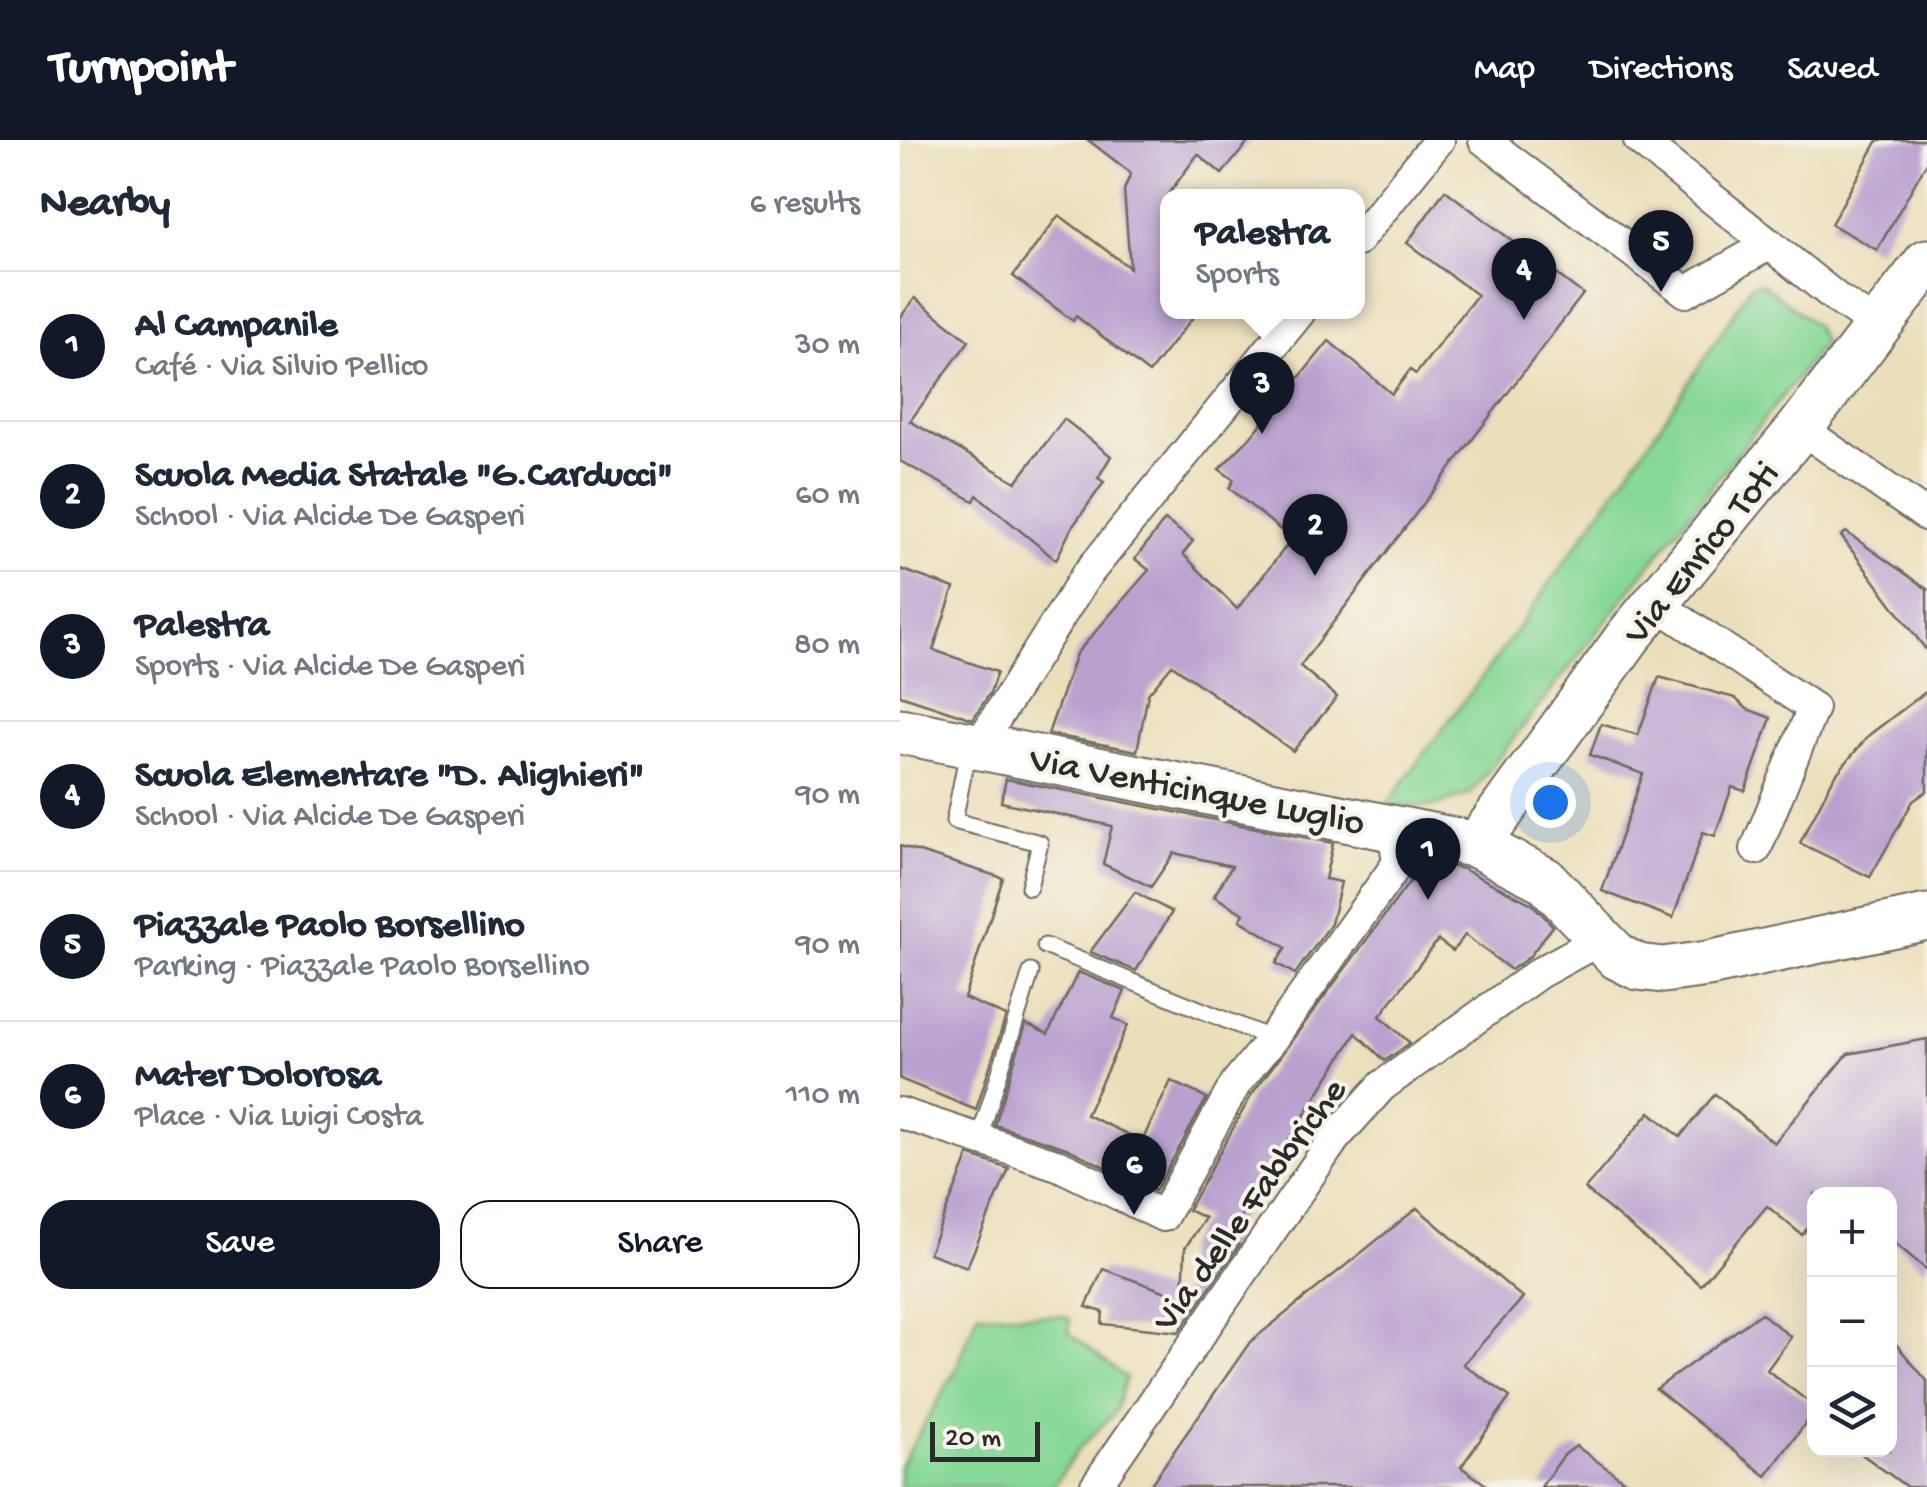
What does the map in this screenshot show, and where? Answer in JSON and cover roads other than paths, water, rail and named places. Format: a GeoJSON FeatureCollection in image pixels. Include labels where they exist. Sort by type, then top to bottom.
{"type":"FeatureCollection","features":[{"type":"Feature","properties":{"kind":"street"},"geometry":{"type":"LineString","coordinates":[[1365,231],[1439,140]]}},
{"type":"Feature","properties":{"kind":"street"},"geometry":{"type":"LineString","coordinates":[[1484,140],[1686,292],[1770,244]]}},
{"type":"Feature","properties":{"kind":"street"},"geometry":{"type":"LineString","coordinates":[[1639,140],[1839,300],[1876,325]]}},
{"type":"Feature","properties":{"kind":"street","name":"Via Enrico Toti"},"geometry":{"type":"LineString","coordinates":[[1477,845],[1655,603],[1800,428],[1927,262]]}},
{"type":"Feature","properties":{"kind":"street"},"geometry":{"type":"LineString","coordinates":[[974,744],[1085,577],[1294,319]]}},
{"type":"Feature","properties":{"kind":"street"},"geometry":{"type":"LineString","coordinates":[[1800,428],[1927,516]]}},
{"type":"Feature","properties":{"kind":"street"},"geometry":{"type":"LineString","coordinates":[[1655,603],[1813,708],[1756,849]]}},
{"type":"Feature","properties":{"kind":"street","name":"Via Venticinque Luglio"},"geometry":{"type":"LineString","coordinates":[[900,731],[1477,845],[1545,880],[1618,956],[1663,970],[1927,917]]}},
{"type":"Feature","properties":{"kind":"street"},"geometry":{"type":"LineString","coordinates":[[900,1113],[1058,1166],[1164,1216],[1236,1083],[1398,862],[1393,827]]}},
{"type":"Feature","properties":{"kind":"street","name":"Via delle Fabbriche"},"geometry":{"type":"LineString","coordinates":[[1095,1487],[1335,1138],[1382,1086],[1539,973],[1602,938]]}},
{"type":"Feature","properties":{"kind":"lane"},"geometry":{"type":"LineString","coordinates":[[974,744],[954,821],[1040,843],[1029,886]]}},
{"type":"Feature","properties":{"kind":"lane"},"geometry":{"type":"LineString","coordinates":[[1044,946],[1272,1038]]}},
{"type":"Feature","properties":{"kind":"lane"},"geometry":{"type":"LineString","coordinates":[[979,1138],[1032,972]]}},
{"type":"Feature","properties":{"kind":"place","name":"Piazzale Paolo Borsellino"},"geometry":{"type":"Point","coordinates":[1661,292]}},
{"type":"Feature","properties":{"kind":"place","name":"Scuola Elementare \"D. Alighieri\""},"geometry":{"type":"Point","coordinates":[1524,320]}},
{"type":"Feature","properties":{"kind":"place","name":"Palestra"},"geometry":{"type":"Point","coordinates":[1262,434]}},
{"type":"Feature","properties":{"kind":"place","name":"Scuola Media Statale \"G.Carducci\""},"geometry":{"type":"Point","coordinates":[1315,576]}},
{"type":"Feature","properties":{"kind":"place","name":"Al Campanile"},"geometry":{"type":"Point","coordinates":[1428,900]}},
{"type":"Feature","properties":{"kind":"place","name":"Mater Dolorosa"},"geometry":{"type":"Point","coordinates":[1134,1215]}}]}
